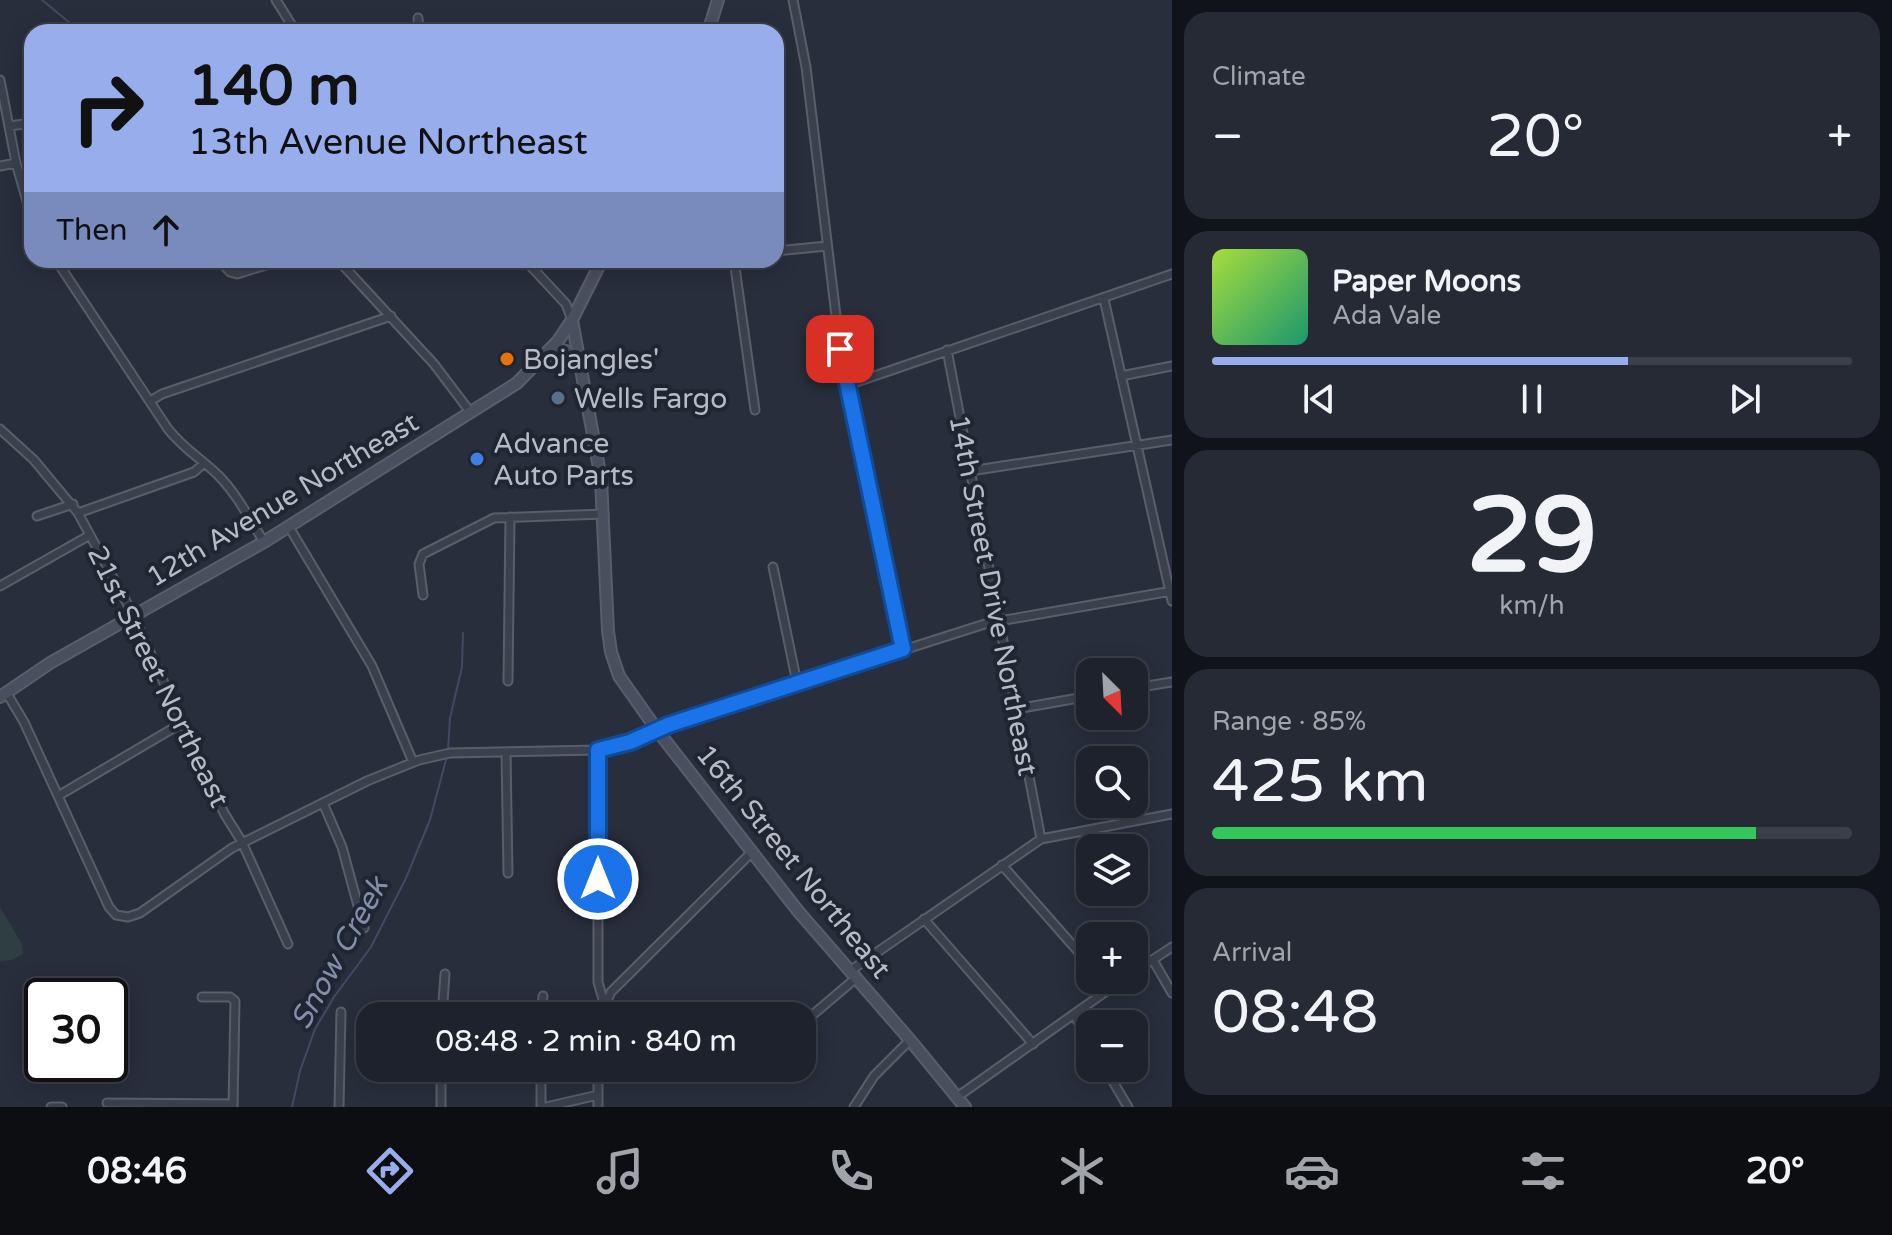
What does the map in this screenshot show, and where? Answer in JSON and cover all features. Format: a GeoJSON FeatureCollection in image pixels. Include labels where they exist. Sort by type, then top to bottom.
{"type":"FeatureCollection","features":[{"type":"Feature","properties":{"kind":"main road"},"geometry":{"type":"LineString","coordinates":[[711,24],[719,4]]}},
{"type":"Feature","properties":{"kind":"main road"},"geometry":{"type":"LineString","coordinates":[[572,320],[598,268]]}},
{"type":"Feature","properties":{"kind":"main road","name":"12th Avenue Northeast"},"geometry":{"type":"LineString","coordinates":[[3,695],[38,670],[289,527],[517,383],[543,359],[572,320]]}},
{"type":"Feature","properties":{"kind":"main road","name":"16th Street Northeast"},"geometry":{"type":"LineString","coordinates":[[572,320],[597,455],[604,514],[611,652],[624,685],[752,852],[965,1107]]}},
{"type":"Feature","properties":{"kind":"main road"},"geometry":{"type":"LineString","coordinates":[[543,359],[566,351],[580,365]]}},
{"type":"Feature","properties":{"kind":"street"},"geometry":{"type":"LineString","coordinates":[[276,0],[291,24]]}},
{"type":"Feature","properties":{"kind":"street"},"geometry":{"type":"LineString","coordinates":[[793,0],[806,67],[827,246],[848,385],[903,649]]}},
{"type":"Feature","properties":{"kind":"street"},"geometry":{"type":"LineString","coordinates":[[418,18],[418,24]]}},
{"type":"Feature","properties":{"kind":"street"},"geometry":{"type":"LineString","coordinates":[[0,80],[24,191]]}},
{"type":"Feature","properties":{"kind":"street"},"geometry":{"type":"LineString","coordinates":[[9,126],[24,124]]}},
{"type":"Feature","properties":{"kind":"street"},"geometry":{"type":"LineString","coordinates":[[0,166],[16,163]]}},
{"type":"Feature","properties":{"kind":"street"},"geometry":{"type":"LineString","coordinates":[[784,250],[827,246]]}},
{"type":"Feature","properties":{"kind":"street"},"geometry":{"type":"LineString","coordinates":[[61,268],[179,442],[228,487],[264,542]]}},
{"type":"Feature","properties":{"kind":"street"},"geometry":{"type":"LineString","coordinates":[[226,268],[237,274],[256,268]]}},
{"type":"Feature","properties":{"kind":"street"},"geometry":{"type":"LineString","coordinates":[[346,268],[436,366],[471,413]]}},
{"type":"Feature","properties":{"kind":"street"},"geometry":{"type":"LineString","coordinates":[[532,268],[566,304],[572,320]]}},
{"type":"Feature","properties":{"kind":"street"},"geometry":{"type":"LineString","coordinates":[[735,268],[755,410]]}},
{"type":"Feature","properties":{"kind":"street"},"geometry":{"type":"LineString","coordinates":[[848,385],[1172,274]]}},
{"type":"Feature","properties":{"kind":"street"},"geometry":{"type":"LineString","coordinates":[[1104,299],[1172,601]]}},
{"type":"Feature","properties":{"kind":"street"},"geometry":{"type":"LineString","coordinates":[[150,401],[162,394],[391,316]]}},
{"type":"Feature","properties":{"kind":"street","name":"14th Street Drive Northeast"},"geometry":{"type":"LineString","coordinates":[[947,350],[1041,839]]}},
{"type":"Feature","properties":{"kind":"street"},"geometry":{"type":"LineString","coordinates":[[1121,376],[1172,366]]}},
{"type":"Feature","properties":{"kind":"street","name":"21st Street Northeast"},"geometry":{"type":"LineString","coordinates":[[0,429],[34,460],[73,504],[133,617],[288,944]]}},
{"type":"Feature","properties":{"kind":"street"},"geometry":{"type":"LineString","coordinates":[[970,471],[1172,440]]}},
{"type":"Feature","properties":{"kind":"street"},"geometry":{"type":"LineString","coordinates":[[78,513],[194,472],[203,464]]}},
{"type":"Feature","properties":{"kind":"street"},"geometry":{"type":"LineString","coordinates":[[37,516],[73,504]]}},
{"type":"Feature","properties":{"kind":"street"},"geometry":{"type":"LineString","coordinates":[[423,595],[419,561],[425,552],[487,521],[510,517],[604,514]]}},
{"type":"Feature","properties":{"kind":"street"},"geometry":{"type":"LineString","coordinates":[[508,681],[510,517]]}},
{"type":"Feature","properties":{"kind":"street"},"geometry":{"type":"LineString","coordinates":[[289,527],[372,666],[413,762]]}},
{"type":"Feature","properties":{"kind":"street"},"geometry":{"type":"LineString","coordinates":[[0,586],[90,535]]}},
{"type":"Feature","properties":{"kind":"street"},"geometry":{"type":"LineString","coordinates":[[773,567],[797,683]]}},
{"type":"Feature","properties":{"kind":"street"},"geometry":{"type":"LineString","coordinates":[[3,695],[24,722],[109,907],[119,916],[128,917],[140,913],[242,842],[413,762],[450,753],[598,750],[630,742],[797,683],[999,621],[1171,591]]}},
{"type":"Feature","properties":{"kind":"street"},"geometry":{"type":"LineString","coordinates":[[1148,686],[1172,682]]}},
{"type":"Feature","properties":{"kind":"street"},"geometry":{"type":"LineString","coordinates":[[1016,709],[1076,698]]}},
{"type":"Feature","properties":{"kind":"street"},"geometry":{"type":"LineString","coordinates":[[58,796],[182,723]]}},
{"type":"Feature","properties":{"kind":"street"},"geometry":{"type":"LineString","coordinates":[[598,750],[598,982],[604,1002]]}},
{"type":"Feature","properties":{"kind":"street"},"geometry":{"type":"LineString","coordinates":[[506,752],[508,873]]}},
{"type":"Feature","properties":{"kind":"street"},"geometry":{"type":"LineString","coordinates":[[323,803],[342,847],[364,928]]}},
{"type":"Feature","properties":{"kind":"street"},"geometry":{"type":"LineString","coordinates":[[816,1011],[853,974],[924,919],[1041,839],[1172,814]]}},
{"type":"Feature","properties":{"kind":"street"},"geometry":{"type":"LineString","coordinates":[[605,1002],[618,984],[752,852]]}},
{"type":"Feature","properties":{"kind":"street"},"geometry":{"type":"LineString","coordinates":[[1002,865],[1076,949]]}},
{"type":"Feature","properties":{"kind":"street"},"geometry":{"type":"LineString","coordinates":[[924,919],[1033,1044]]}},
{"type":"Feature","properties":{"kind":"street"},"geometry":{"type":"LineString","coordinates":[[1148,963],[1172,947]]}},
{"type":"Feature","properties":{"kind":"street"},"geometry":{"type":"LineString","coordinates":[[1153,960],[1172,993]]}},
{"type":"Feature","properties":{"kind":"street"},"geometry":{"type":"LineString","coordinates":[[443,1002],[445,974]]}},
{"type":"Feature","properties":{"kind":"street"},"geometry":{"type":"LineString","coordinates":[[957,1097],[1102,994]]}},
{"type":"Feature","properties":{"kind":"street"},"geometry":{"type":"LineString","coordinates":[[542,1002],[543,996]]}},
{"type":"Feature","properties":{"kind":"street"},"geometry":{"type":"LineString","coordinates":[[107,1103],[233,1106],[235,1001],[230,997],[202,997]]}},
{"type":"Feature","properties":{"kind":"street"},"geometry":{"type":"LineString","coordinates":[[339,1107],[341,1012]]}},
{"type":"Feature","properties":{"kind":"street"},"geometry":{"type":"LineString","coordinates":[[854,1107],[874,1076],[910,1040]]}},
{"type":"Feature","properties":{"kind":"street"},"geometry":{"type":"LineString","coordinates":[[441,1082],[441,1107]]}},
{"type":"Feature","properties":{"kind":"street"},"geometry":{"type":"LineString","coordinates":[[542,1082],[544,1107],[598,1095]]}},
{"type":"Feature","properties":{"kind":"street"},"geometry":{"type":"LineString","coordinates":[[598,1082],[598,1107]]}},
{"type":"Feature","properties":{"kind":"street"},"geometry":{"type":"LineString","coordinates":[[1113,1082],[1128,1107]]}},
{"type":"Feature","properties":{"kind":"street"},"geometry":{"type":"LineString","coordinates":[[51,1107],[62,1107]]}},
{"type":"Feature","properties":{"kind":"shaded area"},"geometry":{"type":"Polygon","coordinates":[[[0,907],[22,944],[23,954],[11,960],[0,961],[0,907]]]}},
{"type":"Feature","properties":{"kind":"waterway"},"geometry":{"type":"LineString","coordinates":[[42,0],[71,24]]}},
{"type":"Feature","properties":{"kind":"waterway","name":"Snow Creek"},"geometry":{"type":"LineString","coordinates":[[448,750],[450,718],[462,667],[463,633]]}},
{"type":"Feature","properties":{"kind":"waterway","name":"Snow Creek"},"geometry":{"type":"LineString","coordinates":[[292,1107],[300,1071],[315,1029],[371,947],[406,878],[430,820],[447,756]]}},
{"type":"Feature","properties":{"kind":"place","name":"Bojangles'"},"geometry":{"type":"Point","coordinates":[507,359]}},
{"type":"Feature","properties":{"kind":"place","name":"Wells Fargo"},"geometry":{"type":"Point","coordinates":[558,398]}},
{"type":"Feature","properties":{"kind":"place","name":"Advance Auto Parts"},"geometry":{"type":"Point","coordinates":[477,459]}},
{"type":"Feature","properties":{"kind":"route"},"geometry":{"type":"LineString","coordinates":[[598,879],[598,750],[630,742],[668,725],[903,649],[840,349]]}}]}
